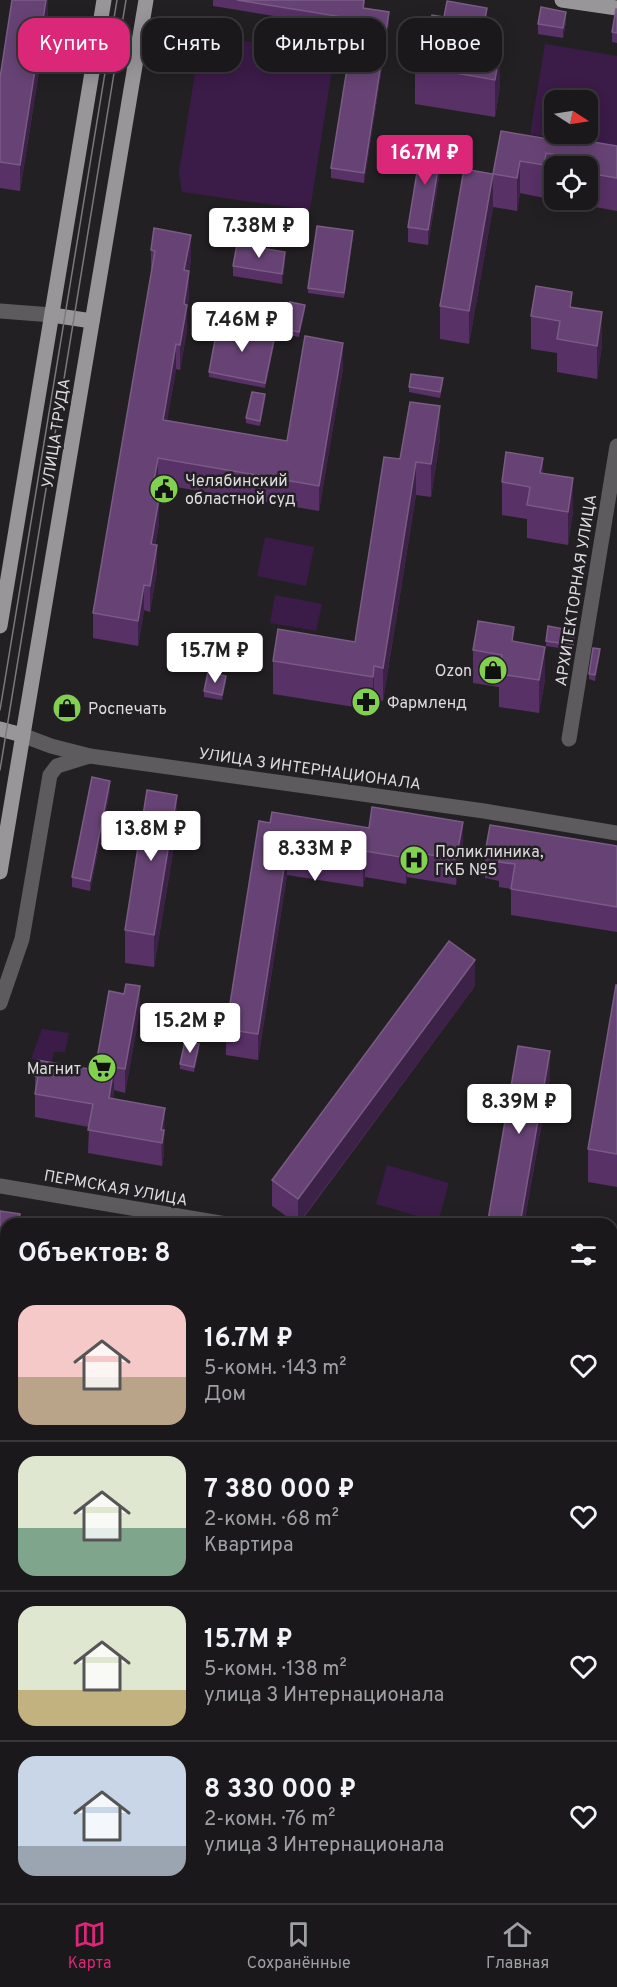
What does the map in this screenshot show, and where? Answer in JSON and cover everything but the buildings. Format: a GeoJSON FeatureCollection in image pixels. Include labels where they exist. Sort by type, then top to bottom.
{"type":"FeatureCollection","features":[{"type":"Feature","properties":{"kind":"main road","name":"УЛИЦА ТРУДА"},"geometry":{"type":"LineString","coordinates":[[0,626],[104,0]]}},
{"type":"Feature","properties":{"kind":"main road","name":"УЛИЦА ТРУДА"},"geometry":{"type":"LineString","coordinates":[[0,872],[146,0]]}},
{"type":"Feature","properties":{"kind":"main road"},"geometry":{"type":"LineString","coordinates":[[562,0],[617,8]]}},
{"type":"Feature","properties":{"kind":"main road"},"geometry":{"type":"LineString","coordinates":[[52,315],[92,321]]}},
{"type":"Feature","properties":{"kind":"main road","name":"УЛИЦА 3 ИНТЕРНАЦИОНАЛА"},"geometry":{"type":"LineString","coordinates":[[0,729],[22,735]]}},
{"type":"Feature","properties":{"kind":"street"},"geometry":{"type":"LineString","coordinates":[[0,311],[52,315]]}},
{"type":"Feature","properties":{"kind":"street","name":"АРХИТЕКТОРНАЯ УЛИЦА"},"geometry":{"type":"LineString","coordinates":[[569,739],[617,446]]}},
{"type":"Feature","properties":{"kind":"street","name":"УЛИЦА 3 ИНТЕРНАЦИОНАЛА"},"geometry":{"type":"LineString","coordinates":[[22,735],[51,746],[90,756],[484,811],[617,833]]}},
{"type":"Feature","properties":{"kind":"street"},"geometry":{"type":"LineString","coordinates":[[0,1003],[22,939],[50,775],[57,766],[90,756]]}},
{"type":"Feature","properties":{"kind":"street","name":"ПЕРМСКАЯ УЛИЦА"},"geometry":{"type":"LineString","coordinates":[[0,1186],[190,1218]]}},
{"type":"Feature","properties":{"kind":"shaded area"},"geometry":{"type":"Polygon","coordinates":[[[242,40],[254,43],[254,72],[332,72],[310,210],[182,192],[179,172],[195,72],[242,72],[242,40]]]}},
{"type":"Feature","properties":{"kind":"shaded area"},"geometry":{"type":"Polygon","coordinates":[[[545,44],[617,56],[617,149],[588,144],[598,144],[598,90],[544,90],[544,136],[530,134],[545,44]]]}},
{"type":"Feature","properties":{"kind":"shaded area"},"geometry":{"type":"Polygon","coordinates":[[[265,537],[314,547],[306,586],[257,576],[265,537]]]}},
{"type":"Feature","properties":{"kind":"shaded area"},"geometry":{"type":"Polygon","coordinates":[[[275,595],[322,604],[316,631],[270,623],[275,595]]]}},
{"type":"Feature","properties":{"kind":"shaded area"},"geometry":{"type":"Polygon","coordinates":[[[42,1029],[69,1033],[65,1052],[54,1052],[52,1061],[31,1059],[42,1029]]]}},
{"type":"Feature","properties":{"kind":"shaded area"},"geometry":{"type":"Polygon","coordinates":[[[387,1165],[449,1183],[439,1218],[424,1218],[376,1204],[387,1165]]]}},
{"type":"Feature","properties":{"kind":"tram line"},"geometry":{"type":"LineString","coordinates":[[0,710],[117,0]]}},
{"type":"Feature","properties":{"kind":"tram line"},"geometry":{"type":"LineString","coordinates":[[0,770],[126,0]]}},
{"type":"Feature","properties":{"kind":"place","name":"Челябинский областной суд"},"geometry":{"type":"Point","coordinates":[164,489]}},
{"type":"Feature","properties":{"kind":"place","name":"Ozon"},"geometry":{"type":"Point","coordinates":[493,670]}},
{"type":"Feature","properties":{"kind":"place","name":"Фармленд"},"geometry":{"type":"Point","coordinates":[366,702]}},
{"type":"Feature","properties":{"kind":"place","name":"Роспечать"},"geometry":{"type":"Point","coordinates":[67,708]}},
{"type":"Feature","properties":{"kind":"place","name":"Поликлиника, ГКБ №5"},"geometry":{"type":"Point","coordinates":[414,860]}},
{"type":"Feature","properties":{"kind":"place","name":"Магнит"},"geometry":{"type":"Point","coordinates":[102,1068]}}]}
